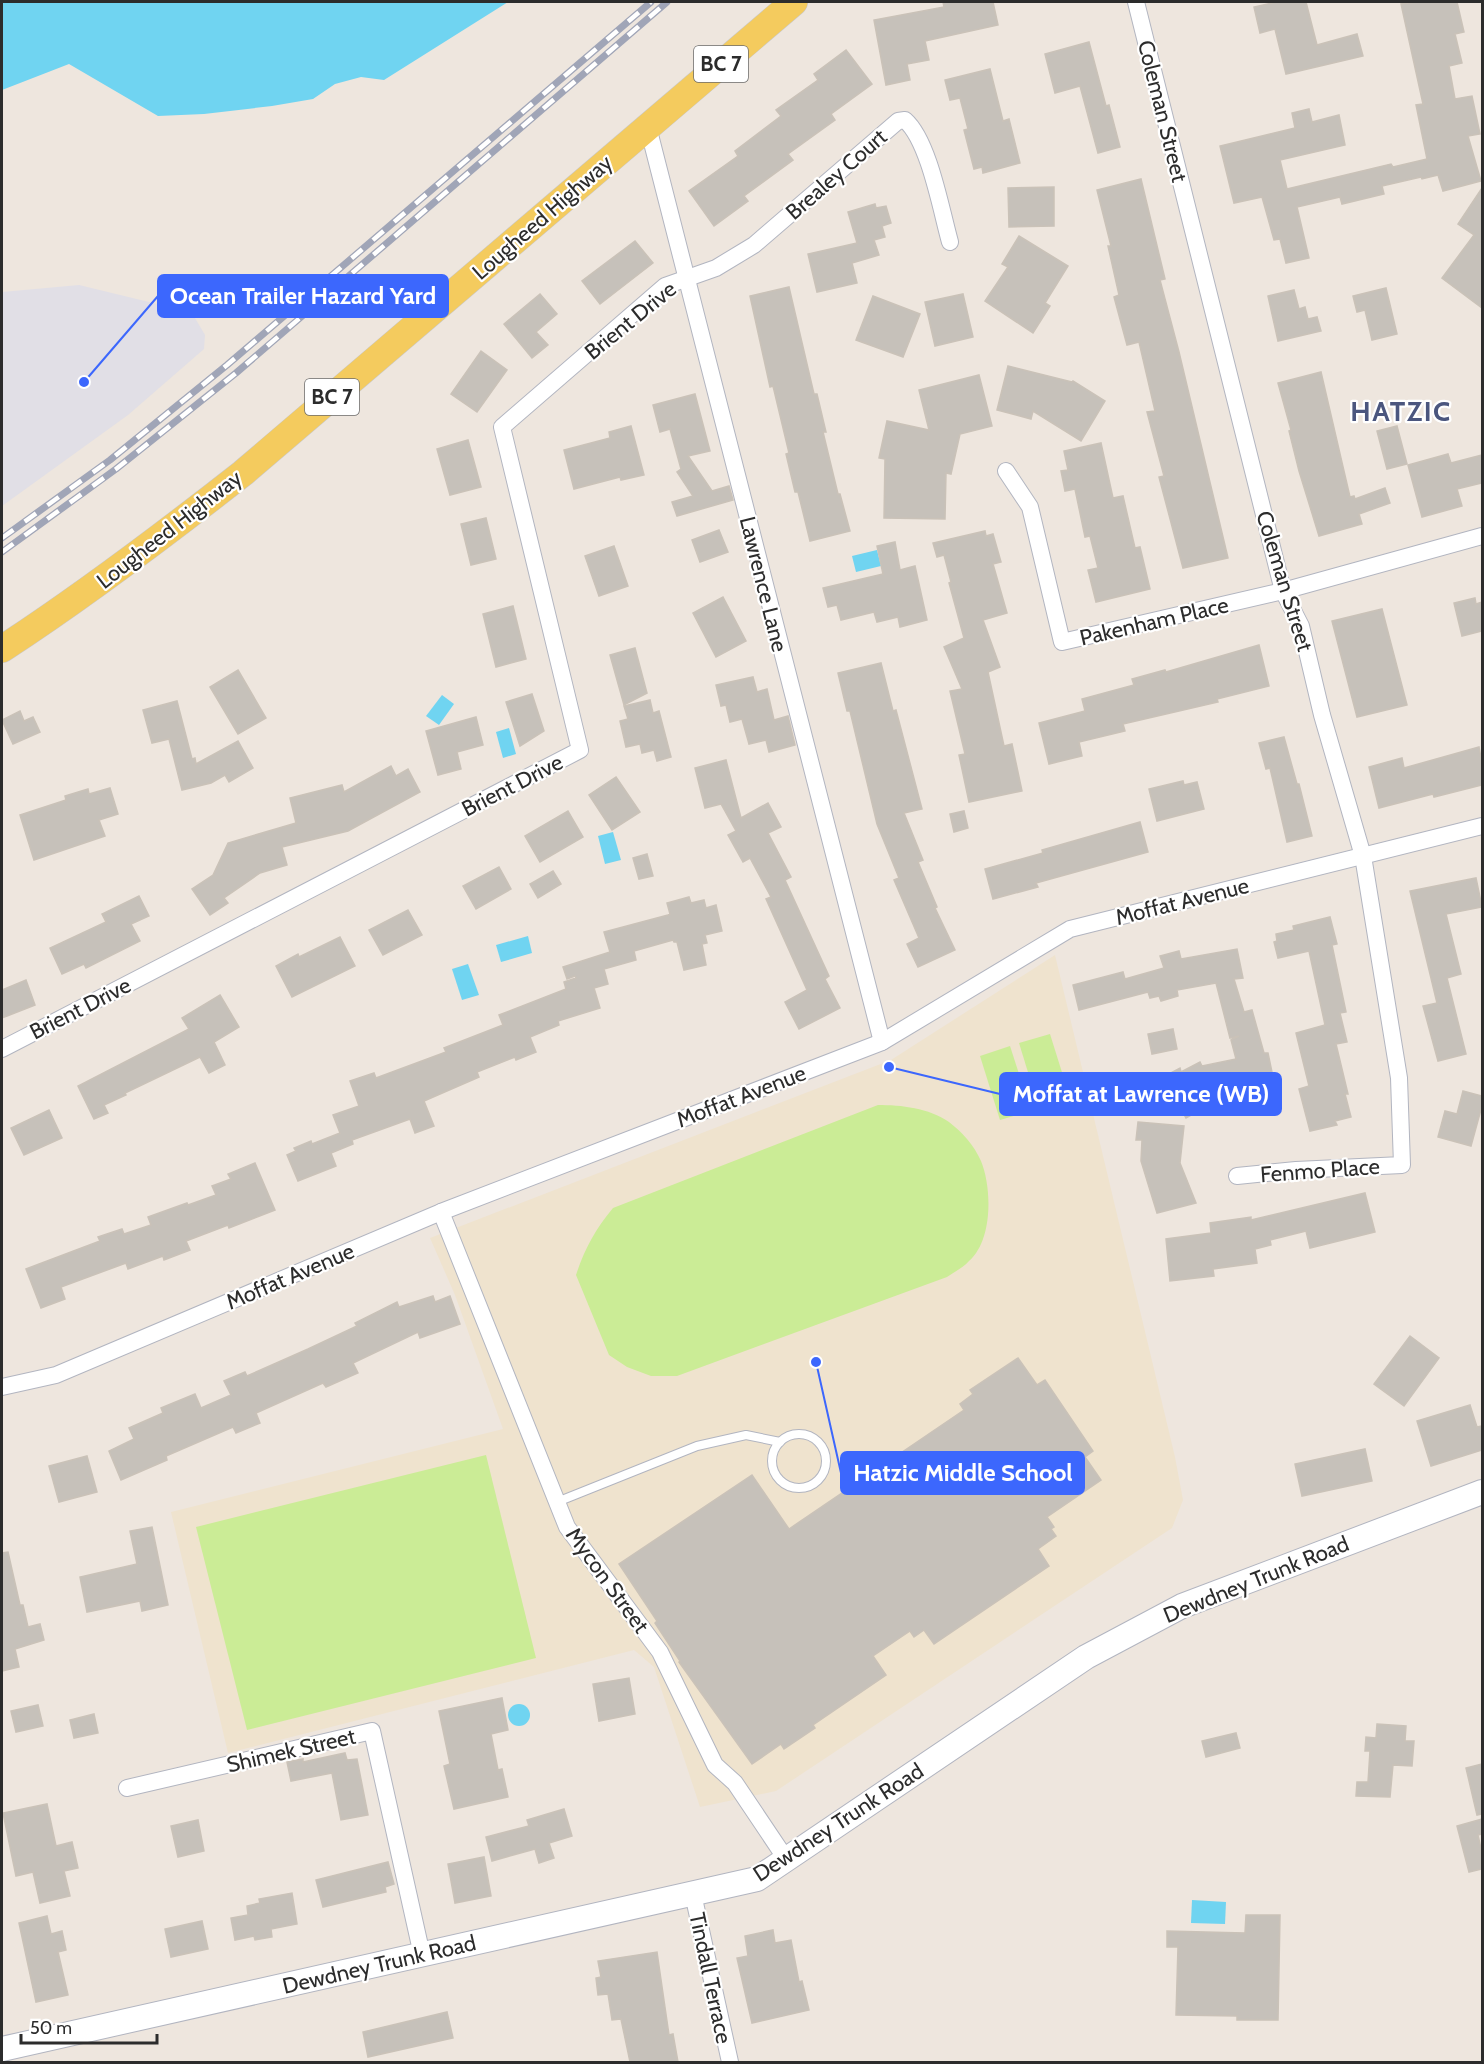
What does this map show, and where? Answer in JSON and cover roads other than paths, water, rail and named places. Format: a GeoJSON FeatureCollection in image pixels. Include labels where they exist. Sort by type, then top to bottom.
{"type":"FeatureCollection","features":[{"type":"Feature","properties":{"kind":"main road","name":"Lougheed Highway"},"geometry":{"type":"LineString","coordinates":[[2,649],[100,583],[243,473],[794,2]]}},
{"type":"Feature","properties":{"kind":"main road","name":"Dewdney Trunk Road"},"geometry":{"type":"LineString","coordinates":[[2,2049],[757,1879],[1086,1658],[1182,1606],[1482,1492]]}},
{"type":"Feature","properties":{"kind":"street","name":"Coleman Street"},"geometry":{"type":"LineString","coordinates":[[1136,2],[1283,591],[1300,626],[1322,715],[1363,856],[1399,1078],[1402,1165]]}},
{"type":"Feature","properties":{"kind":"street","name":"Brealey Court"},"geometry":{"type":"LineString","coordinates":[[685,277],[716,268],[754,244],[898,121],[905,120],[924,150],[950,242]]}},
{"type":"Feature","properties":{"kind":"street","name":"Lawrence Lane"},"geometry":{"type":"LineString","coordinates":[[648,126],[882,1042]]}},
{"type":"Feature","properties":{"kind":"street","name":"Brient Drive"},"geometry":{"type":"LineString","coordinates":[[2,1049],[580,750],[502,427],[665,286],[685,277]]}},
{"type":"Feature","properties":{"kind":"street","name":"Pakenham Place"},"geometry":{"type":"LineString","coordinates":[[1006,471],[1030,507],[1062,642],[1283,591]]}},
{"type":"Feature","properties":{"kind":"street"},"geometry":{"type":"LineString","coordinates":[[1283,591],[1482,536]]}},
{"type":"Feature","properties":{"kind":"street","name":"Moffat Avenue"},"geometry":{"type":"LineString","coordinates":[[2,1386],[57,1375],[441,1212],[882,1042],[1070,929],[1482,826]]}},
{"type":"Feature","properties":{"kind":"street","name":"Fenmo Place"},"geometry":{"type":"LineString","coordinates":[[1237,1176],[1296,1170],[1402,1165]]}},
{"type":"Feature","properties":{"kind":"street","name":"Mycon Street"},"geometry":{"type":"LineString","coordinates":[[441,1212],[567,1527],[660,1652],[715,1765],[735,1783],[786,1859]]}},
{"type":"Feature","properties":{"kind":"street","name":"Shimek Street"},"geometry":{"type":"LineString","coordinates":[[127,1788],[372,1731],[422,1955]]}},
{"type":"Feature","properties":{"kind":"street","name":"Tindall Terrace"},"geometry":{"type":"LineString","coordinates":[[693,1894],[730,2062]]}},
{"type":"Feature","properties":{"kind":"lane"},"geometry":{"type":"LineString","coordinates":[[557,1502],[697,1446],[746,1435],[780,1442],[796,1434],[813,1438],[824,1452],[826,1460],[821,1477],[814,1483],[798,1488],[782,1482],[772,1467],[772,1458],[780,1442]]}},
{"type":"Feature","properties":{"kind":"water"},"geometry":{"type":"Polygon","coordinates":[[[2,2],[508,2],[384,80],[361,77],[335,84],[313,99],[272,106],[204,114],[158,116],[69,64],[2,90],[2,2]]]}},
{"type":"Feature","properties":{"kind":"water"},"geometry":{"type":"Polygon","coordinates":[[[877,550],[881,566],[856,572],[852,556],[877,550]]]}},
{"type":"Feature","properties":{"kind":"water"},"geometry":{"type":"Polygon","coordinates":[[[442,695],[454,704],[439,725],[426,716],[442,695]]]}},
{"type":"Feature","properties":{"kind":"water"},"geometry":{"type":"Polygon","coordinates":[[[509,728],[516,754],[503,758],[496,732],[509,728]]]}},
{"type":"Feature","properties":{"kind":"water"},"geometry":{"type":"Polygon","coordinates":[[[613,832],[621,860],[605,864],[598,836],[613,832]]]}},
{"type":"Feature","properties":{"kind":"water"},"geometry":{"type":"Polygon","coordinates":[[[528,936],[532,953],[501,962],[496,945],[528,936]]]}},
{"type":"Feature","properties":{"kind":"water"},"geometry":{"type":"Polygon","coordinates":[[[468,964],[479,995],[462,1000],[452,969],[468,964]]]}},
{"type":"Feature","properties":{"kind":"water"},"geometry":{"type":"Polygon","coordinates":[[[515,1704],[523,1704],[530,1711],[530,1719],[523,1726],[515,1726],[508,1719],[508,1711],[515,1704]]]}},
{"type":"Feature","properties":{"kind":"water"},"geometry":{"type":"Polygon","coordinates":[[[1192,1900],[1226,1902],[1225,1924],[1191,1923],[1192,1900]]]}},
{"type":"Feature","properties":{"kind":"railway"},"geometry":{"type":"LineString","coordinates":[[2,538],[110,460],[227,365],[651,2]]}},
{"type":"Feature","properties":{"kind":"railway"},"geometry":{"type":"LineString","coordinates":[[2,552],[116,469],[236,373],[667,2]]}},
{"type":"Feature","properties":{"kind":"place","name":"Ocean Trailer Hazard Yard"},"geometry":{"type":"Point","coordinates":[84,382]}},
{"type":"Feature","properties":{"kind":"place","name":"Moffat at Lawrence (WB)"},"geometry":{"type":"Point","coordinates":[889,1067]}},
{"type":"Feature","properties":{"kind":"place","name":"Hatzic Middle School"},"geometry":{"type":"Point","coordinates":[816,1362]}},
{"type":"Feature","properties":{"kind":"district","name":"HATZIC"},"geometry":{"type":"Point","coordinates":[1401,411]}}]}
